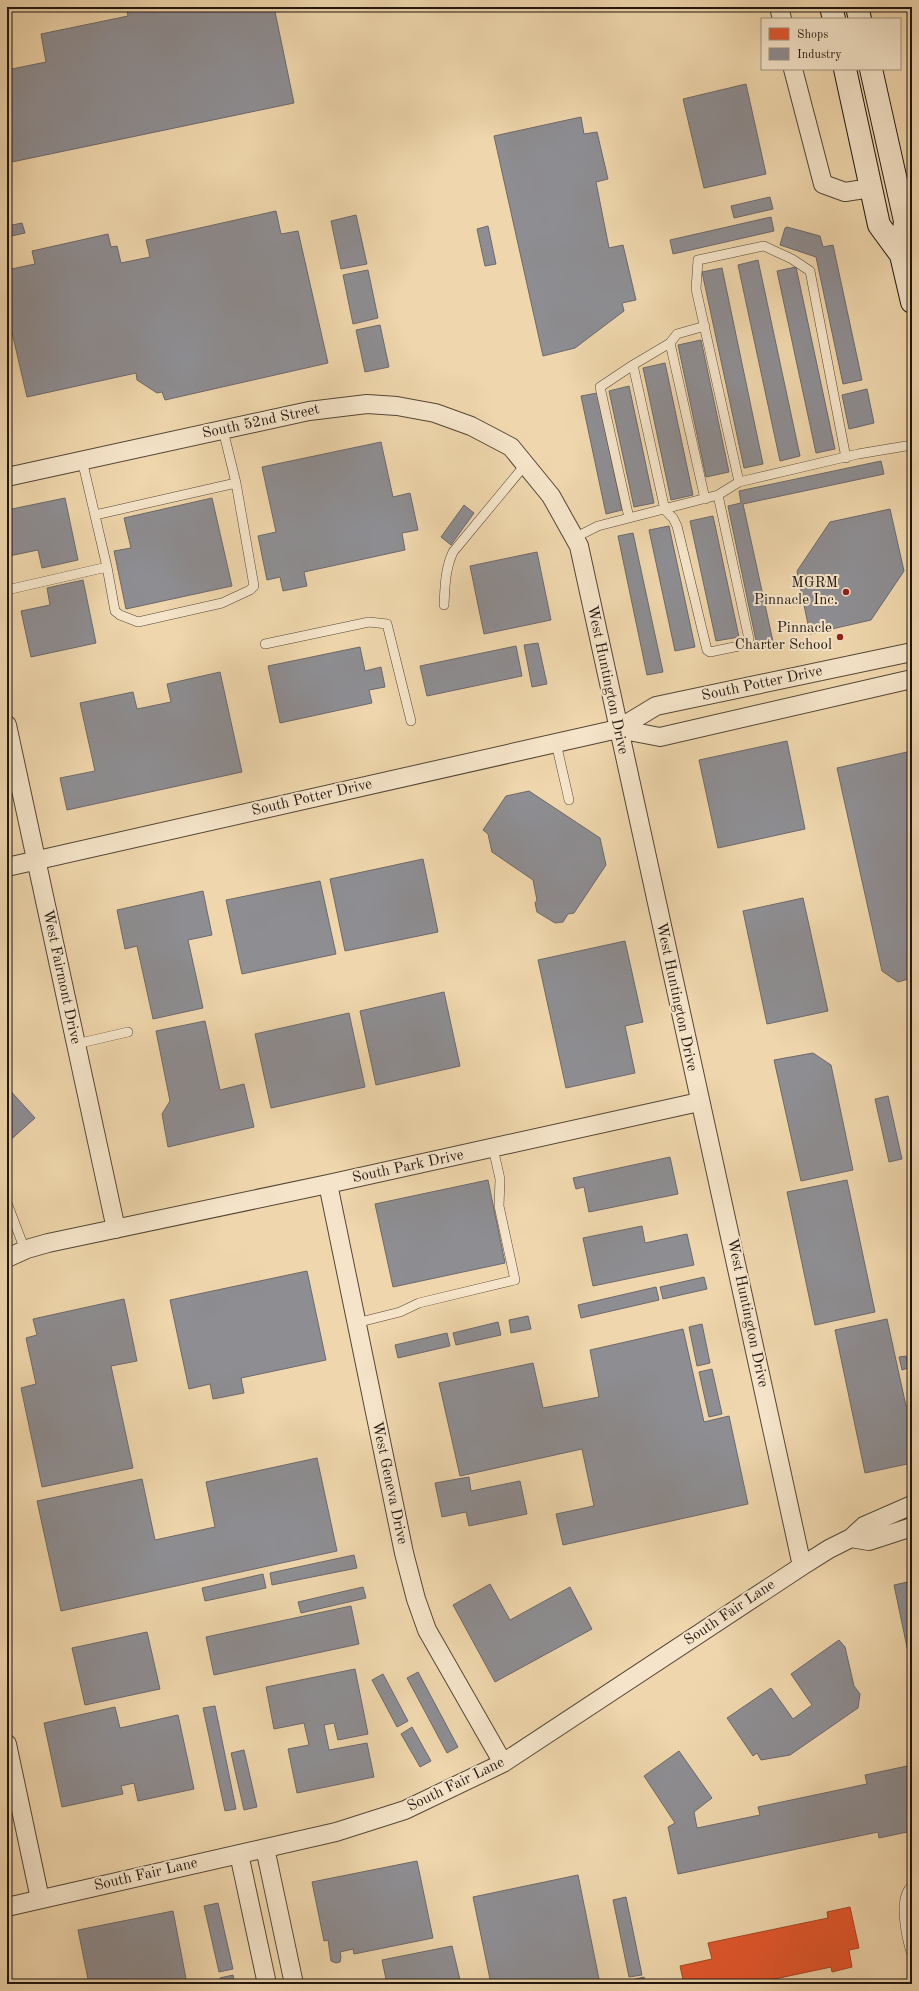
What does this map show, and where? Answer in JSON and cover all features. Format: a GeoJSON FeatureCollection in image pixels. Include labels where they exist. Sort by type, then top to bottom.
{"type":"FeatureCollection","features":[{"type":"Feature","properties":{"kind":"main road"},"geometry":{"type":"LineString","coordinates":[[831,7],[834,18]]}},
{"type":"Feature","properties":{"kind":"main road"},"geometry":{"type":"LineString","coordinates":[[858,7],[860,18]]}},
{"type":"Feature","properties":{"kind":"main road"},"geometry":{"type":"LineString","coordinates":[[845,70],[879,225],[901,255]]}},
{"type":"Feature","properties":{"kind":"main road"},"geometry":{"type":"LineString","coordinates":[[871,70],[905,221],[901,255],[912,302]]}},
{"type":"Feature","properties":{"kind":"street"},"geometry":{"type":"LineString","coordinates":[[779,7],[782,18]]}},
{"type":"Feature","properties":{"kind":"street"},"geometry":{"type":"LineString","coordinates":[[793,70],[822,184],[845,192],[871,188]]}},
{"type":"Feature","properties":{"kind":"street","name":"South 52nd Street"},"geometry":{"type":"LineString","coordinates":[[7,477],[309,411],[339,406],[374,404],[417,408],[471,426],[511,447]]}},
{"type":"Feature","properties":{"kind":"street","name":"West Huntington Drive"},"geometry":{"type":"LineString","coordinates":[[511,447],[551,496],[579,546],[699,1102],[723,1202],[802,1566]]}},
{"type":"Feature","properties":{"kind":"street","name":"South Potter Drive"},"geometry":{"type":"LineString","coordinates":[[7,867],[618,729],[656,706],[912,652]]}},
{"type":"Feature","properties":{"kind":"street","name":"South Potter Drive"},"geometry":{"type":"LineString","coordinates":[[618,729],[660,737],[912,679]]}},
{"type":"Feature","properties":{"kind":"street","name":"West Fairmont Drive"},"geometry":{"type":"LineString","coordinates":[[7,724],[35,860],[116,1229]]}},
{"type":"Feature","properties":{"kind":"street","name":"South Park Drive"},"geometry":{"type":"LineString","coordinates":[[7,1258],[25,1250],[116,1229],[699,1102]]}},
{"type":"Feature","properties":{"kind":"street","name":"West Geneva Drive"},"geometry":{"type":"LineString","coordinates":[[328,1184],[404,1552],[416,1599],[427,1630],[503,1763]]}},
{"type":"Feature","properties":{"kind":"street","name":"South Fair Lane"},"geometry":{"type":"LineString","coordinates":[[7,1907],[336,1832],[405,1810],[503,1763],[802,1566],[829,1549],[851,1538],[864,1526],[912,1505]]}},
{"type":"Feature","properties":{"kind":"street"},"geometry":{"type":"LineString","coordinates":[[851,1538],[869,1541],[912,1527]]}},
{"type":"Feature","properties":{"kind":"street"},"geometry":{"type":"LineString","coordinates":[[7,1744],[40,1899]]}},
{"type":"Feature","properties":{"kind":"street"},"geometry":{"type":"LineString","coordinates":[[265,1848],[294,1984]]}},
{"type":"Feature","properties":{"kind":"street"},"geometry":{"type":"LineString","coordinates":[[239,1854],[267,1984]]}},
{"type":"Feature","properties":{"kind":"lane"},"geometry":{"type":"LineString","coordinates":[[739,482],[696,289],[698,260],[764,246],[792,259],[810,271],[846,458]]}},
{"type":"Feature","properties":{"kind":"lane"},"geometry":{"type":"LineString","coordinates":[[629,518],[600,387],[670,343],[677,334],[705,326]]}},
{"type":"Feature","properties":{"kind":"lane"},"geometry":{"type":"LineString","coordinates":[[670,343],[705,499]]}},
{"type":"Feature","properties":{"kind":"lane"},"geometry":{"type":"LineString","coordinates":[[634,365],[665,510],[673,518],[677,526],[707,650],[710,652],[739,646],[749,639],[718,495]]}},
{"type":"Feature","properties":{"kind":"lane"},"geometry":{"type":"LineString","coordinates":[[82,460],[107,567],[115,610],[120,616],[138,622],[222,603],[250,590],[254,586],[236,483],[223,430]]}},
{"type":"Feature","properties":{"kind":"lane"},"geometry":{"type":"LineString","coordinates":[[574,538],[598,526],[665,510],[718,495],[739,482],[912,445]]}},
{"type":"Feature","properties":{"kind":"lane"},"geometry":{"type":"LineString","coordinates":[[444,605],[445,578],[453,552],[526,465]]}},
{"type":"Feature","properties":{"kind":"lane"},"geometry":{"type":"LineString","coordinates":[[94,515],[236,483]]}},
{"type":"Feature","properties":{"kind":"lane"},"geometry":{"type":"LineString","coordinates":[[7,590],[107,567]]}},
{"type":"Feature","properties":{"kind":"lane"},"geometry":{"type":"LineString","coordinates":[[265,644],[369,622],[387,624],[411,721]]}},
{"type":"Feature","properties":{"kind":"lane"},"geometry":{"type":"LineString","coordinates":[[556,743],[569,800]]}},
{"type":"Feature","properties":{"kind":"lane"},"geometry":{"type":"LineString","coordinates":[[76,1044],[128,1032]]}},
{"type":"Feature","properties":{"kind":"lane"},"geometry":{"type":"LineString","coordinates":[[356,1322],[400,1312],[419,1303],[515,1280],[499,1206],[500,1179],[493,1148]]}},
{"type":"Feature","properties":{"kind":"lane"},"geometry":{"type":"LineString","coordinates":[[7,1203],[25,1250]]}},
{"type":"Feature","properties":{"kind":"lane"},"geometry":{"type":"LineString","coordinates":[[912,1886],[909,1889],[908,1901],[904,1916],[912,1955]]}},
{"type":"Feature","properties":{"kind":"building: Shops"},"geometry":{"type":"Polygon","coordinates":[[[850,1907],[859,1948],[849,1950],[852,1967],[832,1972],[831,1967],[751,1984],[684,1984],[680,1966],[712,1959],[708,1943],[828,1918],[827,1912],[850,1907]]]}},
{"type":"Feature","properties":{"kind":"building: Industry"},"geometry":{"type":"Polygon","coordinates":[[[126,7],[274,7],[294,103],[7,163],[7,70],[46,62],[41,34],[128,16],[126,7]]]}},
{"type":"Feature","properties":{"kind":"building: Industry"},"geometry":{"type":"Polygon","coordinates":[[[746,84],[766,174],[704,188],[683,99],[746,84]]]}},
{"type":"Feature","properties":{"kind":"building: Industry"},"geometry":{"type":"Polygon","coordinates":[[[581,117],[584,134],[597,132],[608,179],[596,182],[609,248],[623,245],[636,300],[622,303],[624,311],[575,348],[543,356],[494,136],[581,117]]]}},
{"type":"Feature","properties":{"kind":"building: Industry"},"geometry":{"type":"Polygon","coordinates":[[[770,197],[773,209],[734,218],[731,206],[770,197]]]}},
{"type":"Feature","properties":{"kind":"building: Industry"},"geometry":{"type":"Polygon","coordinates":[[[276,211],[281,234],[298,231],[328,363],[165,400],[162,392],[157,393],[137,380],[136,373],[27,397],[7,311],[7,270],[35,264],[32,251],[108,234],[111,247],[117,246],[121,263],[150,257],[146,240],[276,211]]]}},
{"type":"Feature","properties":{"kind":"building: Industry"},"geometry":{"type":"Polygon","coordinates":[[[356,215],[367,264],[341,269],[331,221],[356,215]]]}},
{"type":"Feature","properties":{"kind":"building: Industry"},"geometry":{"type":"Polygon","coordinates":[[[771,217],[774,231],[673,254],[670,240],[771,217]]]}},
{"type":"Feature","properties":{"kind":"building: Industry"},"geometry":{"type":"Polygon","coordinates":[[[22,223],[25,233],[7,237],[7,226],[22,223]]]}},
{"type":"Feature","properties":{"kind":"building: Industry"},"geometry":{"type":"Polygon","coordinates":[[[488,226],[496,264],[485,266],[477,229],[488,226]]]}},
{"type":"Feature","properties":{"kind":"building: Industry"},"geometry":{"type":"Polygon","coordinates":[[[787,227],[820,236],[823,247],[833,245],[862,380],[843,384],[816,257],[780,245],[785,228],[787,227]]]}},
{"type":"Feature","properties":{"kind":"building: Industry"},"geometry":{"type":"Polygon","coordinates":[[[758,260],[800,456],[780,461],[738,265],[758,260]]]}},
{"type":"Feature","properties":{"kind":"building: Industry"},"geometry":{"type":"Polygon","coordinates":[[[796,267],[835,449],[816,453],[777,271],[796,267]]]}},
{"type":"Feature","properties":{"kind":"building: Industry"},"geometry":{"type":"Polygon","coordinates":[[[722,268],[763,464],[744,468],[702,272],[722,268]]]}},
{"type":"Feature","properties":{"kind":"building: Industry"},"geometry":{"type":"Polygon","coordinates":[[[368,270],[378,318],[353,324],[343,275],[368,270]]]}},
{"type":"Feature","properties":{"kind":"building: Industry"},"geometry":{"type":"Polygon","coordinates":[[[380,325],[389,367],[365,372],[356,330],[380,325]]]}},
{"type":"Feature","properties":{"kind":"building: Industry"},"geometry":{"type":"Polygon","coordinates":[[[701,340],[729,472],[706,477],[678,345],[701,340]]]}},
{"type":"Feature","properties":{"kind":"building: Industry"},"geometry":{"type":"Polygon","coordinates":[[[665,363],[693,495],[671,500],[643,368],[665,363]]]}},
{"type":"Feature","properties":{"kind":"building: Industry"},"geometry":{"type":"Polygon","coordinates":[[[629,386],[654,503],[634,507],[609,391],[629,386]]]}},
{"type":"Feature","properties":{"kind":"building: Industry"},"geometry":{"type":"Polygon","coordinates":[[[867,389],[874,423],[849,429],[842,395],[867,389]]]}},
{"type":"Feature","properties":{"kind":"building: Industry"},"geometry":{"type":"Polygon","coordinates":[[[597,393],[622,510],[606,514],[581,396],[597,393]]]}},
{"type":"Feature","properties":{"kind":"building: Industry"},"geometry":{"type":"Polygon","coordinates":[[[381,442],[393,497],[410,493],[418,530],[402,533],[405,550],[304,572],[307,586],[283,591],[280,577],[267,580],[258,536],[276,532],[262,467],[381,442]]]}},
{"type":"Feature","properties":{"kind":"building: Industry"},"geometry":{"type":"Polygon","coordinates":[[[881,461],[884,474],[743,504],[774,646],[758,650],[728,506],[741,503],[739,491],[881,461]]]}},
{"type":"Feature","properties":{"kind":"building: Industry"},"geometry":{"type":"Polygon","coordinates":[[[65,498],[78,560],[42,568],[38,550],[9,556],[7,545],[7,510],[65,498]]]}},
{"type":"Feature","properties":{"kind":"building: Industry"},"geometry":{"type":"Polygon","coordinates":[[[212,498],[232,586],[126,609],[114,551],[131,548],[124,518],[212,498]]]}},
{"type":"Feature","properties":{"kind":"building: Industry"},"geometry":{"type":"Polygon","coordinates":[[[464,505],[474,513],[451,545],[441,537],[464,505]]]}},
{"type":"Feature","properties":{"kind":"building: Industry","name":"MGRM Pinnacle Inc."},"geometry":{"type":"Polygon","coordinates":[[[890,509],[904,571],[871,620],[810,634],[797,571],[830,522],[890,509]]]}},
{"type":"Feature","properties":{"kind":"building: Industry"},"geometry":{"type":"Polygon","coordinates":[[[713,516],[739,637],[716,641],[690,521],[713,516]]]}},
{"type":"Feature","properties":{"kind":"building: Industry"},"geometry":{"type":"Polygon","coordinates":[[[669,526],[695,647],[675,651],[649,530],[669,526]]]}},
{"type":"Feature","properties":{"kind":"building: Industry"},"geometry":{"type":"Polygon","coordinates":[[[633,533],[663,672],[647,675],[618,536],[633,533]]]}},
{"type":"Feature","properties":{"kind":"building: Industry"},"geometry":{"type":"Polygon","coordinates":[[[537,552],[551,620],[484,634],[470,566],[537,552]]]}},
{"type":"Feature","properties":{"kind":"building: Industry"},"geometry":{"type":"Polygon","coordinates":[[[83,580],[96,643],[31,657],[21,611],[50,605],[47,588],[83,580]]]}},
{"type":"Feature","properties":{"kind":"building: Industry"},"geometry":{"type":"Polygon","coordinates":[[[538,643],[547,684],[532,687],[524,645],[538,643]]]}},
{"type":"Feature","properties":{"kind":"building: Industry"},"geometry":{"type":"Polygon","coordinates":[[[516,646],[522,676],[427,696],[420,666],[516,646]]]}},
{"type":"Feature","properties":{"kind":"building: Industry"},"geometry":{"type":"Polygon","coordinates":[[[360,647],[365,671],[381,667],[385,687],[369,690],[372,703],[280,723],[268,666],[360,647]]]}},
{"type":"Feature","properties":{"kind":"building: Industry"},"geometry":{"type":"Polygon","coordinates":[[[220,672],[242,772],[67,810],[60,778],[95,771],[80,703],[133,692],[137,709],[171,702],[167,684],[220,672]]]}},
{"type":"Feature","properties":{"kind":"building: Industry"},"geometry":{"type":"Polygon","coordinates":[[[787,741],[805,829],[718,848],[699,760],[787,741]]]}},
{"type":"Feature","properties":{"kind":"building: Industry"},"geometry":{"type":"Polygon","coordinates":[[[907,752],[912,775],[912,782],[908,783],[912,803],[912,978],[898,982],[882,971],[837,768],[907,752]]]}},
{"type":"Feature","properties":{"kind":"building: Industry"},"geometry":{"type":"Polygon","coordinates":[[[529,791],[600,838],[606,865],[574,913],[568,914],[563,922],[555,923],[537,912],[535,903],[537,900],[533,880],[492,852],[488,834],[483,830],[506,796],[529,791]]]}},
{"type":"Feature","properties":{"kind":"building: Industry"},"geometry":{"type":"Polygon","coordinates":[[[423,859],[438,932],[345,951],[330,879],[423,859]]]}},
{"type":"Feature","properties":{"kind":"building: Industry"},"geometry":{"type":"Polygon","coordinates":[[[320,881],[336,954],[242,974],[226,900],[320,881]]]}},
{"type":"Feature","properties":{"kind":"building: Industry"},"geometry":{"type":"Polygon","coordinates":[[[203,891],[212,935],[188,940],[203,1008],[153,1019],[137,946],[125,949],[117,910],[203,891]]]}},
{"type":"Feature","properties":{"kind":"building: Industry"},"geometry":{"type":"Polygon","coordinates":[[[803,898],[828,1011],[767,1024],[743,911],[803,898]]]}},
{"type":"Feature","properties":{"kind":"building: Industry"},"geometry":{"type":"Polygon","coordinates":[[[625,941],[643,1022],[625,1026],[635,1073],[566,1088],[538,960],[625,941]]]}},
{"type":"Feature","properties":{"kind":"building: Industry"},"geometry":{"type":"Polygon","coordinates":[[[444,992],[460,1066],[376,1085],[360,1011],[444,992]]]}},
{"type":"Feature","properties":{"kind":"building: Industry"},"geometry":{"type":"Polygon","coordinates":[[[349,1013],[365,1087],[271,1108],[255,1034],[349,1013]]]}},
{"type":"Feature","properties":{"kind":"building: Industry"},"geometry":{"type":"Polygon","coordinates":[[[205,1021],[220,1090],[244,1084],[254,1127],[168,1147],[162,1114],[170,1101],[156,1031],[205,1021]]]}},
{"type":"Feature","properties":{"kind":"building: Industry"},"geometry":{"type":"Polygon","coordinates":[[[813,1053],[831,1065],[853,1170],[801,1181],[774,1060],[813,1053]]]}},
{"type":"Feature","properties":{"kind":"building: Industry"},"geometry":{"type":"Polygon","coordinates":[[[7,1087],[35,1118],[7,1143],[7,1087]]]}},
{"type":"Feature","properties":{"kind":"building: Industry"},"geometry":{"type":"Polygon","coordinates":[[[888,1096],[902,1159],[889,1162],[875,1099],[888,1096]]]}},
{"type":"Feature","properties":{"kind":"building: Industry"},"geometry":{"type":"Polygon","coordinates":[[[670,1157],[678,1194],[589,1212],[584,1187],[576,1189],[573,1178],[670,1157]]]}},
{"type":"Feature","properties":{"kind":"building: Industry"},"geometry":{"type":"Polygon","coordinates":[[[488,1180],[505,1263],[393,1287],[375,1204],[488,1180]]]}},
{"type":"Feature","properties":{"kind":"building: Industry"},"geometry":{"type":"Polygon","coordinates":[[[847,1180],[875,1312],[815,1325],[787,1192],[847,1180]]]}},
{"type":"Feature","properties":{"kind":"building: Industry"},"geometry":{"type":"Polygon","coordinates":[[[642,1226],[645,1243],[687,1234],[694,1265],[593,1286],[583,1238],[642,1226]]]}},
{"type":"Feature","properties":{"kind":"building: Industry"},"geometry":{"type":"Polygon","coordinates":[[[307,1271],[326,1360],[241,1378],[244,1393],[213,1399],[210,1384],[189,1389],[170,1300],[307,1271]]]}},
{"type":"Feature","properties":{"kind":"building: Industry"},"geometry":{"type":"Polygon","coordinates":[[[704,1277],[707,1289],[663,1299],[660,1287],[704,1277]]]}},
{"type":"Feature","properties":{"kind":"building: Industry"},"geometry":{"type":"Polygon","coordinates":[[[656,1287],[659,1300],[581,1318],[578,1305],[656,1287]]]}},
{"type":"Feature","properties":{"kind":"building: Industry"},"geometry":{"type":"Polygon","coordinates":[[[124,1299],[137,1361],[111,1366],[133,1468],[42,1487],[21,1388],[36,1384],[26,1338],[37,1335],[33,1319],[124,1299]]]}},
{"type":"Feature","properties":{"kind":"building: Industry"},"geometry":{"type":"Polygon","coordinates":[[[528,1316],[531,1329],[511,1333],[509,1320],[528,1316]]]}},
{"type":"Feature","properties":{"kind":"building: Industry"},"geometry":{"type":"Polygon","coordinates":[[[887,1319],[906,1406],[912,1404],[912,1463],[865,1473],[835,1330],[887,1319]]]}},
{"type":"Feature","properties":{"kind":"building: Industry"},"geometry":{"type":"Polygon","coordinates":[[[498,1322],[501,1335],[456,1345],[453,1333],[498,1322]]]}},
{"type":"Feature","properties":{"kind":"building: Industry"},"geometry":{"type":"Polygon","coordinates":[[[702,1324],[710,1363],[697,1366],[689,1327],[702,1324]]]}},
{"type":"Feature","properties":{"kind":"building: Industry"},"geometry":{"type":"Polygon","coordinates":[[[683,1329],[704,1422],[729,1416],[748,1504],[563,1545],[556,1514],[594,1506],[582,1449],[460,1476],[439,1383],[533,1363],[543,1408],[599,1397],[590,1350],[683,1329]]]}},
{"type":"Feature","properties":{"kind":"building: Industry"},"geometry":{"type":"Polygon","coordinates":[[[447,1333],[450,1346],[398,1358],[395,1345],[447,1333]]]}},
{"type":"Feature","properties":{"kind":"building: Industry"},"geometry":{"type":"Polygon","coordinates":[[[906,1356],[908,1368],[902,1370],[899,1357],[906,1356]]]}},
{"type":"Feature","properties":{"kind":"building: Industry"},"geometry":{"type":"Polygon","coordinates":[[[712,1369],[722,1414],[709,1417],[699,1372],[712,1369]]]}},
{"type":"Feature","properties":{"kind":"building: Industry"},"geometry":{"type":"Polygon","coordinates":[[[317,1458],[337,1551],[61,1611],[37,1501],[142,1479],[155,1540],[215,1527],[206,1482],[317,1458]]]}},
{"type":"Feature","properties":{"kind":"building: Industry"},"geometry":{"type":"Polygon","coordinates":[[[469,1477],[471,1491],[520,1481],[527,1514],[469,1526],[466,1512],[442,1517],[435,1483],[469,1477]]]}},
{"type":"Feature","properties":{"kind":"building: Industry"},"geometry":{"type":"Polygon","coordinates":[[[354,1555],[357,1568],[272,1585],[270,1573],[354,1555]]]}},
{"type":"Feature","properties":{"kind":"building: Industry"},"geometry":{"type":"Polygon","coordinates":[[[263,1574],[266,1588],[205,1601],[202,1588],[263,1574]]]}},
{"type":"Feature","properties":{"kind":"building: Industry"},"geometry":{"type":"Polygon","coordinates":[[[912,1581],[912,1671],[894,1585],[912,1581]]]}},
{"type":"Feature","properties":{"kind":"building: Industry"},"geometry":{"type":"Polygon","coordinates":[[[490,1584],[510,1620],[570,1587],[592,1629],[495,1682],[453,1605],[490,1584]]]}},
{"type":"Feature","properties":{"kind":"building: Industry"},"geometry":{"type":"Polygon","coordinates":[[[363,1587],[366,1598],[301,1613],[298,1602],[363,1587]]]}},
{"type":"Feature","properties":{"kind":"building: Industry"},"geometry":{"type":"Polygon","coordinates":[[[351,1606],[359,1644],[214,1675],[206,1637],[351,1606]]]}},
{"type":"Feature","properties":{"kind":"building: Industry"},"geometry":{"type":"Polygon","coordinates":[[[147,1632],[160,1689],[85,1705],[72,1648],[147,1632]]]}},
{"type":"Feature","properties":{"kind":"building: Industry"},"geometry":{"type":"Polygon","coordinates":[[[839,1640],[845,1647],[854,1686],[860,1694],[858,1708],[790,1755],[761,1760],[757,1753],[753,1756],[727,1718],[771,1688],[793,1719],[812,1705],[791,1674],[839,1640]]]}},
{"type":"Feature","properties":{"kind":"building: Industry"},"geometry":{"type":"Polygon","coordinates":[[[355,1669],[368,1734],[338,1740],[334,1723],[324,1725],[329,1750],[367,1743],[374,1777],[297,1793],[288,1749],[309,1745],[304,1723],[274,1729],[266,1687],[355,1669]]]}},
{"type":"Feature","properties":{"kind":"building: Industry"},"geometry":{"type":"Polygon","coordinates":[[[418,1672],[458,1747],[447,1753],[407,1678],[418,1672]]]}},
{"type":"Feature","properties":{"kind":"building: Industry"},"geometry":{"type":"Polygon","coordinates":[[[383,1674],[408,1721],[397,1727],[372,1680],[383,1674]]]}},
{"type":"Feature","properties":{"kind":"building: Industry"},"geometry":{"type":"Polygon","coordinates":[[[215,1706],[236,1809],[225,1811],[203,1708],[215,1706]]]}},
{"type":"Feature","properties":{"kind":"building: Industry"},"geometry":{"type":"Polygon","coordinates":[[[115,1707],[120,1728],[178,1715],[194,1789],[138,1801],[134,1783],[121,1786],[123,1794],[62,1807],[44,1723],[115,1707]]]}},
{"type":"Feature","properties":{"kind":"building: Industry"},"geometry":{"type":"Polygon","coordinates":[[[412,1727],[431,1761],[420,1767],[401,1734],[412,1727]]]}},
{"type":"Feature","properties":{"kind":"building: Industry"},"geometry":{"type":"Polygon","coordinates":[[[244,1750],[257,1807],[244,1810],[231,1753],[244,1750]]]}},
{"type":"Feature","properties":{"kind":"building: Industry"},"geometry":{"type":"Polygon","coordinates":[[[679,1751],[712,1798],[694,1812],[697,1828],[760,1815],[758,1807],[867,1784],[865,1775],[912,1765],[912,1831],[879,1838],[878,1832],[678,1874],[668,1827],[675,1823],[644,1776],[679,1751]]]}},
{"type":"Feature","properties":{"kind":"building: Industry"},"geometry":{"type":"Polygon","coordinates":[[[417,1861],[433,1938],[354,1954],[353,1949],[340,1952],[340,1962],[336,1963],[331,1961],[328,1940],[324,1941],[312,1882],[417,1861]]]}},
{"type":"Feature","properties":{"kind":"building: Industry"},"geometry":{"type":"Polygon","coordinates":[[[578,1875],[600,1984],[491,1984],[473,1897],[578,1875]]]}},
{"type":"Feature","properties":{"kind":"building: Industry"},"geometry":{"type":"Polygon","coordinates":[[[626,1897],[642,1975],[629,1977],[613,1900],[626,1897]]]}},
{"type":"Feature","properties":{"kind":"building: Industry"},"geometry":{"type":"Polygon","coordinates":[[[218,1903],[233,1969],[219,1972],[204,1906],[218,1903]]]}},
{"type":"Feature","properties":{"kind":"building: Industry"},"geometry":{"type":"Polygon","coordinates":[[[173,1911],[187,1984],[89,1984],[78,1930],[173,1911]]]}},
{"type":"Feature","properties":{"kind":"building: Industry"},"geometry":{"type":"Polygon","coordinates":[[[452,1946],[461,1984],[387,1984],[382,1960],[452,1946]]]}},
{"type":"Feature","properties":{"kind":"building: Industry"},"geometry":{"type":"Polygon","coordinates":[[[233,1975],[235,1984],[221,1984],[220,1978],[233,1975]]]}},
{"type":"Feature","properties":{"kind":"building: Industry"},"geometry":{"type":"Polygon","coordinates":[[[644,1977],[646,1984],[632,1984],[631,1980],[644,1977]]]}},
{"type":"Feature","properties":{"kind":"place","name":"MGRM Pinnacle Inc."},"geometry":{"type":"Point","coordinates":[846,592]}},
{"type":"Feature","properties":{"kind":"place","name":"Pinnacle Charter School"},"geometry":{"type":"Point","coordinates":[840,637]}}]}
